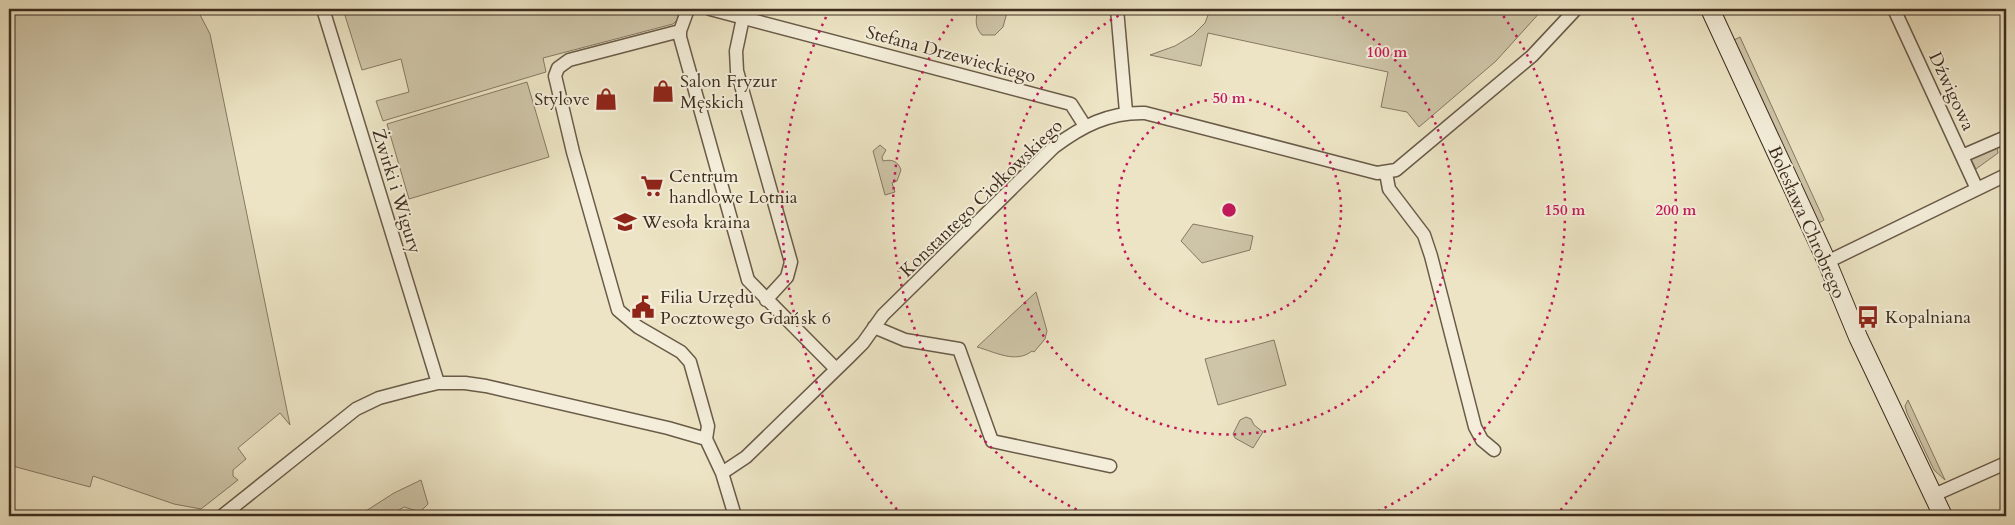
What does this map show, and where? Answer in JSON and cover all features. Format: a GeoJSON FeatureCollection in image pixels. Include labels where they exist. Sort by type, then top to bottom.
{"type":"FeatureCollection","features":[{"type":"Feature","properties":{"kind":"street","name":"Żwirki i Wigury"},"geometry":{"type":"LineString","coordinates":[[323,9],[438,383]]}},
{"type":"Feature","properties":{"kind":"street"},"geometry":{"type":"LineString","coordinates":[[688,9],[680,31],[748,280],[836,369]]}},
{"type":"Feature","properties":{"kind":"street","name":"Stefana Drzewieckiego"},"geometry":{"type":"LineString","coordinates":[[710,9],[1071,104],[1085,126]]}},
{"type":"Feature","properties":{"kind":"street"},"geometry":{"type":"LineString","coordinates":[[1117,9],[1126,112]]}},
{"type":"Feature","properties":{"kind":"street"},"geometry":{"type":"LineString","coordinates":[[1494,450],[1482,440],[1475,427],[1446,311],[1424,236],[1389,190],[1386,173],[1396,170],[1532,56],[1576,9]]}},
{"type":"Feature","properties":{"kind":"street","name":"Bolesława Chrobrego"},"geometry":{"type":"LineString","coordinates":[[1710,9],[1827,262],[1854,330],[1943,516]]}},
{"type":"Feature","properties":{"kind":"street","name":"Dźwigowa"},"geometry":{"type":"LineString","coordinates":[[1894,9],[1977,189]]}},
{"type":"Feature","properties":{"kind":"street"},"geometry":{"type":"LineString","coordinates":[[743,18],[736,51],[738,72],[791,262],[787,277],[766,300]]}},
{"type":"Feature","properties":{"kind":"street"},"geometry":{"type":"LineString","coordinates":[[680,31],[569,60],[558,68],[555,76],[573,152],[618,310],[638,327],[681,352],[690,362],[708,426],[706,439],[722,473],[735,516]]}},
{"type":"Feature","properties":{"kind":"street","name":"Konstantego Ciołkowskiego"},"geometry":{"type":"LineString","coordinates":[[722,473],[746,457],[863,343],[884,315],[1054,147],[1085,126],[1126,112],[1169,119],[1386,173]]}},
{"type":"Feature","properties":{"kind":"street"},"geometry":{"type":"LineString","coordinates":[[1962,156],[2005,141]]}},
{"type":"Feature","properties":{"kind":"street"},"geometry":{"type":"LineString","coordinates":[[1827,262],[2006,175]]}},
{"type":"Feature","properties":{"kind":"street"},"geometry":{"type":"LineString","coordinates":[[874,327],[905,340],[959,349],[992,440],[1110,466]]}},
{"type":"Feature","properties":{"kind":"street"},"geometry":{"type":"LineString","coordinates":[[222,516],[356,408],[379,398],[438,383],[486,386],[668,428],[706,439]]}},
{"type":"Feature","properties":{"kind":"street"},"geometry":{"type":"LineString","coordinates":[[1934,495],[2006,463]]}},
{"type":"Feature","properties":{"kind":"shaded area"},"geometry":{"type":"Polygon","coordinates":[[[9,9],[144,9],[162,11],[197,9],[210,34],[290,425],[280,413],[238,448],[246,459],[233,470],[233,476],[238,480],[201,509],[174,504],[93,476],[90,487],[9,465],[9,9]]]}},
{"type":"Feature","properties":{"kind":"shaded area"},"geometry":{"type":"Polygon","coordinates":[[[343,9],[678,9],[681,16],[673,24],[543,58],[546,72],[383,121],[376,101],[409,92],[401,59],[362,70],[343,9]]]}},
{"type":"Feature","properties":{"kind":"shaded area"},"geometry":{"type":"Polygon","coordinates":[[[978,9],[1008,9],[1003,27],[995,35],[982,35],[979,32],[976,22],[978,9]]]}},
{"type":"Feature","properties":{"kind":"shaded area"},"geometry":{"type":"Polygon","coordinates":[[[1222,9],[1543,9],[1496,61],[1419,127],[1407,112],[1381,107],[1388,72],[1208,33],[1201,66],[1150,55],[1175,46],[1193,35],[1205,23],[1210,10],[1220,11],[1222,9]]]}},
{"type":"Feature","properties":{"kind":"shaded area"},"geometry":{"type":"Polygon","coordinates":[[[1740,37],[1824,220],[1819,223],[1734,40],[1740,37]]]}},
{"type":"Feature","properties":{"kind":"shaded area"},"geometry":{"type":"Polygon","coordinates":[[[527,82],[549,157],[409,199],[387,124],[527,82]]]}},
{"type":"Feature","properties":{"kind":"shaded area"},"geometry":{"type":"Polygon","coordinates":[[[880,145],[886,150],[882,157],[883,161],[894,161],[901,170],[897,181],[892,183],[895,192],[885,195],[873,151],[880,145]]]}},
{"type":"Feature","properties":{"kind":"shaded area"},"geometry":{"type":"Polygon","coordinates":[[[1997,147],[1998,153],[1976,169],[1971,159],[1997,147]]]}},
{"type":"Feature","properties":{"kind":"shaded area"},"geometry":{"type":"Polygon","coordinates":[[[1193,224],[1253,236],[1250,250],[1202,263],[1181,241],[1193,224]]]}},
{"type":"Feature","properties":{"kind":"shaded area"},"geometry":{"type":"Polygon","coordinates":[[[1036,292],[1047,331],[1045,339],[1034,352],[1032,351],[1019,357],[1012,357],[977,347],[1036,292]]]}},
{"type":"Feature","properties":{"kind":"shaded area"},"geometry":{"type":"Polygon","coordinates":[[[1274,340],[1286,385],[1218,405],[1205,359],[1274,340]]]}},
{"type":"Feature","properties":{"kind":"shaded area"},"geometry":{"type":"Polygon","coordinates":[[[1908,400],[1945,480],[1934,470],[1907,413],[1905,406],[1908,400]]]}},
{"type":"Feature","properties":{"kind":"shaded area"},"geometry":{"type":"Polygon","coordinates":[[[1246,417],[1251,419],[1254,425],[1263,432],[1253,448],[1235,438],[1233,434],[1240,420],[1246,417]]]}},
{"type":"Feature","properties":{"kind":"shaded area"},"geometry":{"type":"Polygon","coordinates":[[[421,480],[428,504],[420,512],[404,507],[389,516],[358,516],[394,493],[421,480]]]}},
{"type":"Feature","properties":{"kind":"place","name":"Salon Fryzur Męskich"},"geometry":{"type":"Point","coordinates":[663,91]}},
{"type":"Feature","properties":{"kind":"place","name":"Stylove"},"geometry":{"type":"Point","coordinates":[606,99]}},
{"type":"Feature","properties":{"kind":"place","name":"Centrum handlowe Lotnia"},"geometry":{"type":"Point","coordinates":[652,186]}},
{"type":"Feature","properties":{"kind":"place","name":"Wesoła kraina"},"geometry":{"type":"Point","coordinates":[625,222]}},
{"type":"Feature","properties":{"kind":"place","name":"Filia Urzędu Pocztowego Gdańsk 6"},"geometry":{"type":"Point","coordinates":[643,307]}},
{"type":"Feature","properties":{"kind":"place","name":"Kopalniana"},"geometry":{"type":"Point","coordinates":[1868,317]}}]}
